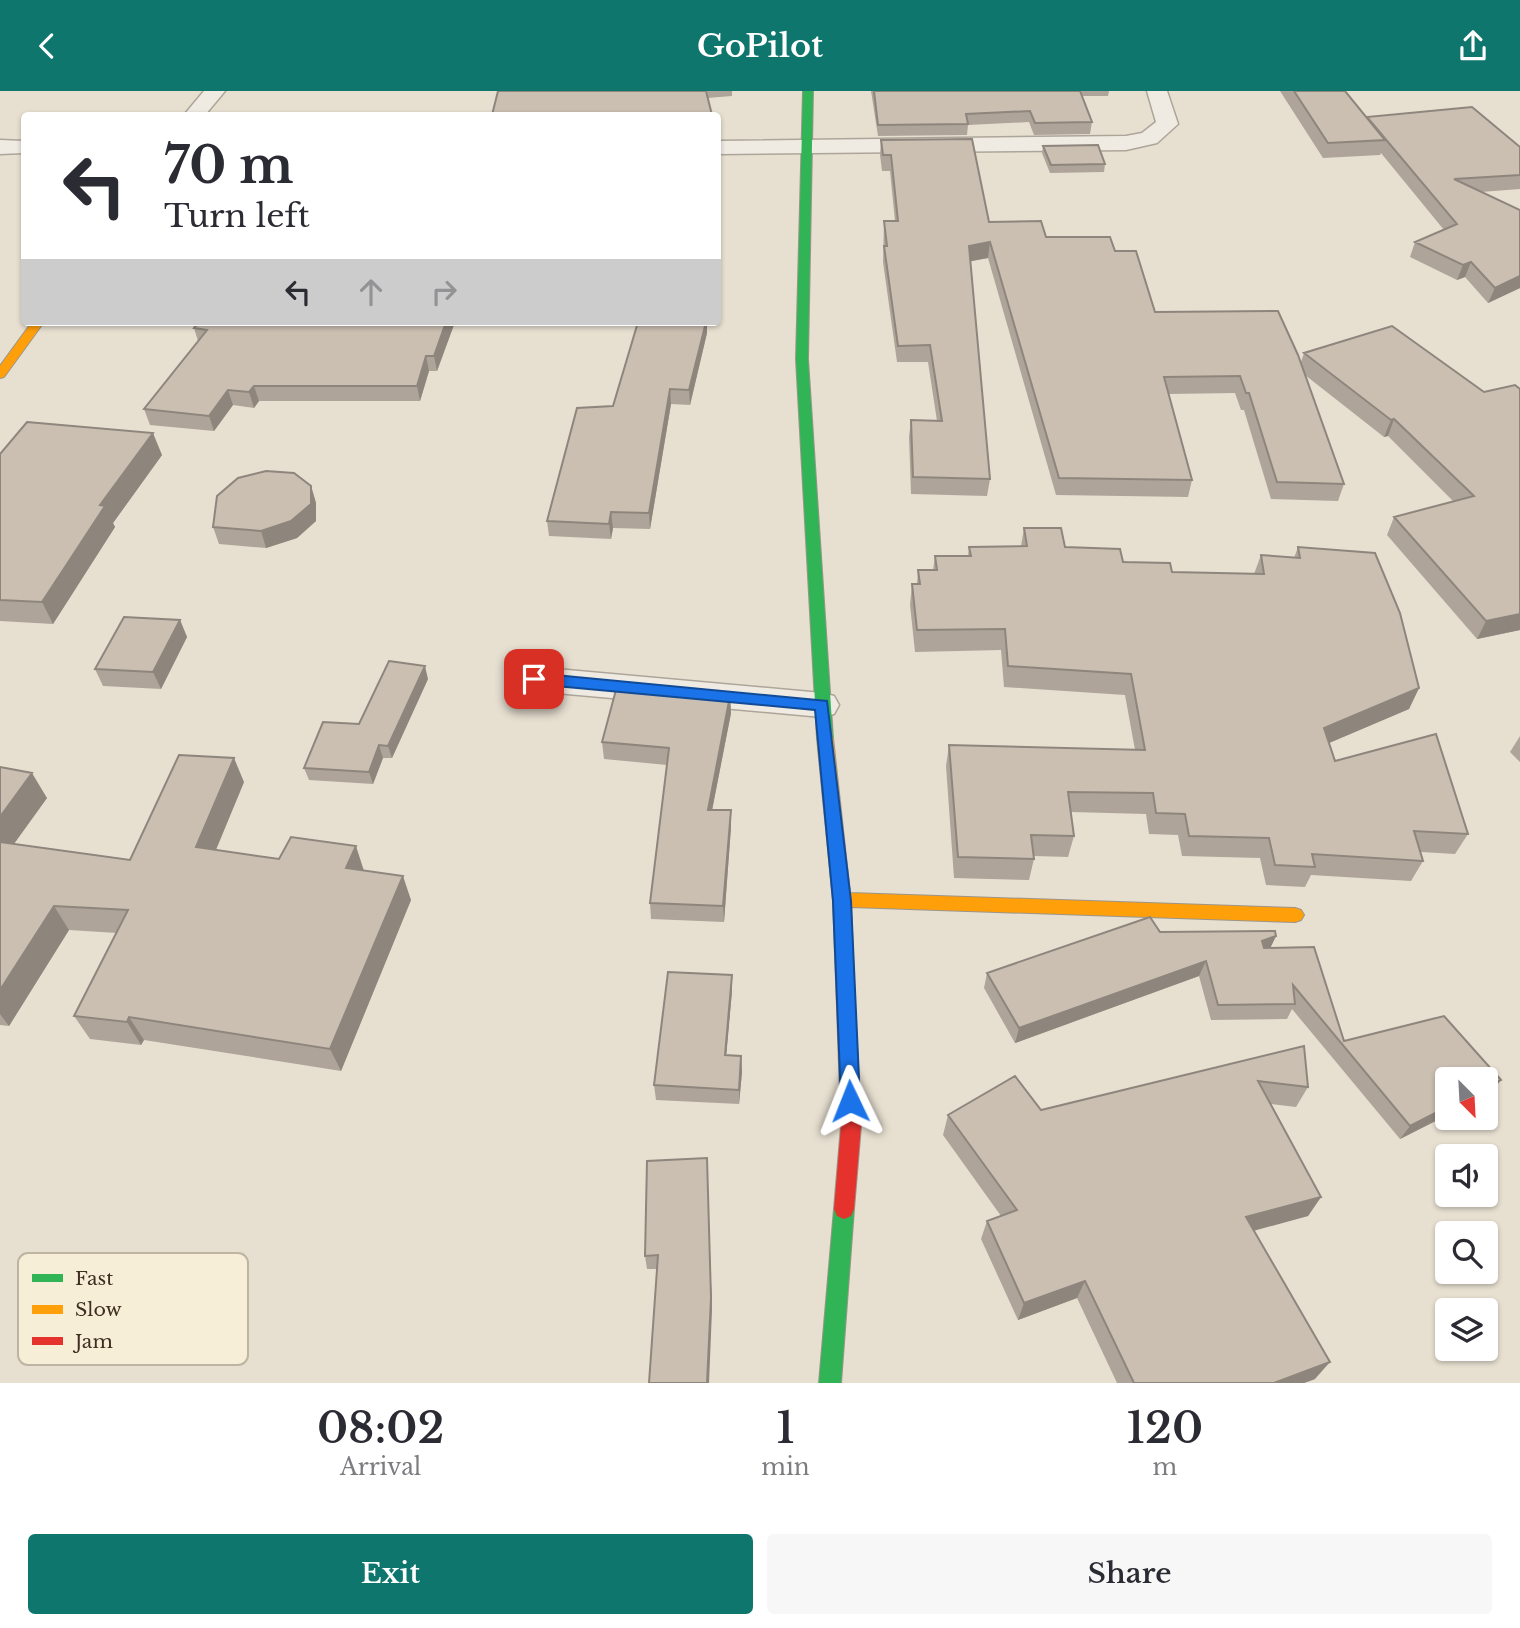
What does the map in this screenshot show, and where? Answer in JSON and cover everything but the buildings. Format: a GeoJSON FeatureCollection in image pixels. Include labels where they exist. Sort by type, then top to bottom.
{"type":"FeatureCollection","features":[{"type":"Feature","properties":{"kind":"street"},"geometry":{"type":"LineString","coordinates":[[197,112],[215,91]]}},
{"type":"Feature","properties":{"kind":"street"},"geometry":{"type":"LineString","coordinates":[[808,91],[802,359],[822,705],[842,901],[851,1126],[830,1383]]}},
{"type":"Feature","properties":{"kind":"street"},"geometry":{"type":"LineString","coordinates":[[721,148],[1126,143],[1149,138],[1167,124],[1166,113],[1157,91]]}},
{"type":"Feature","properties":{"kind":"street"},"geometry":{"type":"LineString","coordinates":[[0,146],[21,147]]}},
{"type":"Feature","properties":{"kind":"street"},"geometry":{"type":"LineString","coordinates":[[0,374],[35,326]]}},
{"type":"Feature","properties":{"kind":"street"},"geometry":{"type":"LineString","coordinates":[[534,679],[822,705]]}},
{"type":"Feature","properties":{"kind":"street"},"geometry":{"type":"LineString","coordinates":[[842,901],[1295,915]]}},
{"type":"Feature","properties":{"kind":"traffic: fast"},"geometry":{"type":"LineString","coordinates":[[808,91],[802,359],[825,738]]}},
{"type":"Feature","properties":{"kind":"traffic: fast"},"geometry":{"type":"LineString","coordinates":[[830,1383],[844,1209]]}},
{"type":"Feature","properties":{"kind":"traffic: slow"},"geometry":{"type":"LineString","coordinates":[[0,374],[35,326]]}},
{"type":"Feature","properties":{"kind":"traffic: slow"},"geometry":{"type":"LineString","coordinates":[[825,738],[842,900],[846,1006]]}},
{"type":"Feature","properties":{"kind":"traffic: slow"},"geometry":{"type":"LineString","coordinates":[[842,900],[1295,915]]}},
{"type":"Feature","properties":{"kind":"traffic: jam"},"geometry":{"type":"LineString","coordinates":[[844,1209],[851,1126],[846,1006]]}},
{"type":"Feature","properties":{"kind":"route"},"geometry":{"type":"LineString","coordinates":[[534,679],[822,705],[842,901],[850,1101]]}}]}
